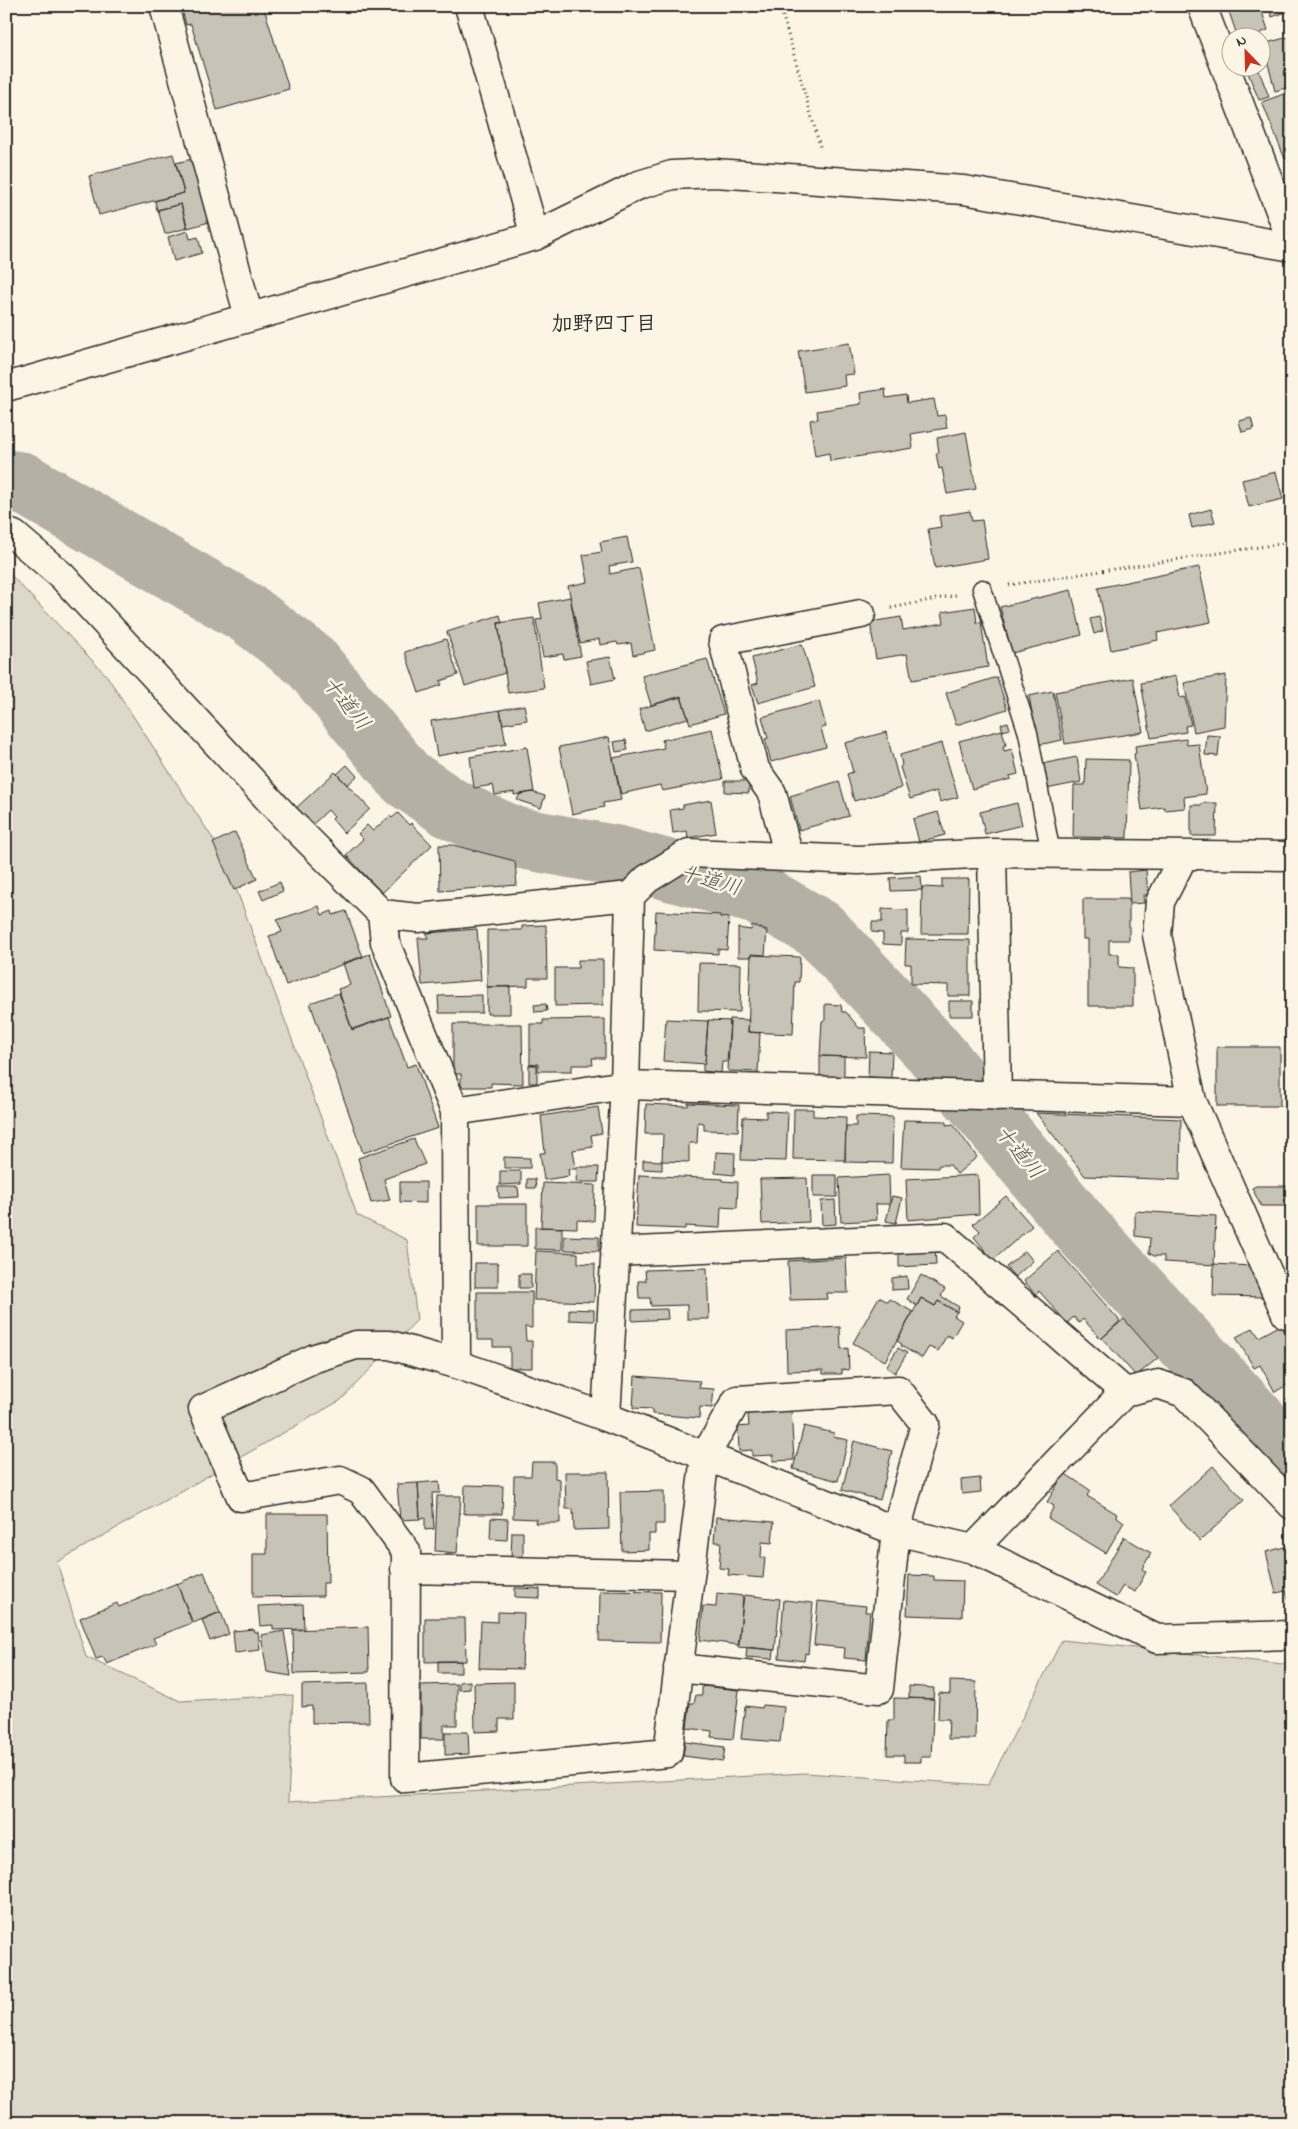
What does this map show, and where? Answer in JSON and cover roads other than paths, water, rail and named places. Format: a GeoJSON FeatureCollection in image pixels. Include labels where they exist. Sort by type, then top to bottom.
{"type":"FeatureCollection","features":[{"type":"Feature","properties":{"kind":"street"},"geometry":{"type":"LineString","coordinates":[[164,6],[249,317]]}},
{"type":"Feature","properties":{"kind":"street"},"geometry":{"type":"LineString","coordinates":[[470,6],[535,236]]}},
{"type":"Feature","properties":{"kind":"street"},"geometry":{"type":"LineString","coordinates":[[1202,6],[1292,242]]}},
{"type":"Feature","properties":{"kind":"street"},"geometry":{"type":"LineString","coordinates":[[6,387],[535,236],[639,185],[672,175],[715,173],[964,190],[1292,248]]}},
{"type":"Feature","properties":{"kind":"street"},"geometry":{"type":"LineString","coordinates":[[6,532],[14,535],[62,576],[288,820],[382,914],[418,918],[638,888],[688,853],[860,860],[992,853],[1292,856]]}},
{"type":"Feature","properties":{"kind":"street"},"geometry":{"type":"LineString","coordinates":[[789,857],[772,793],[755,769],[723,641],[861,614]]}},
{"type":"Feature","properties":{"kind":"street"},"geometry":{"type":"LineString","coordinates":[[992,853],[997,1096]]}},
{"type":"Feature","properties":{"kind":"street"},"geometry":{"type":"LineString","coordinates":[[1184,855],[1160,902],[1157,935],[1192,1102],[1286,1314]]}},
{"type":"Feature","properties":{"kind":"street"},"geometry":{"type":"LineString","coordinates":[[606,1418],[638,888]]}},
{"type":"Feature","properties":{"kind":"street"},"geometry":{"type":"LineString","coordinates":[[382,914],[385,942],[455,1111],[456,1364]]}},
{"type":"Feature","properties":{"kind":"street"},"geometry":{"type":"LineString","coordinates":[[455,1111],[625,1085],[1192,1102]]}},
{"type":"Feature","properties":{"kind":"street"},"geometry":{"type":"LineString","coordinates":[[615,1252],[945,1237],[1125,1392]]}},
{"type":"Feature","properties":{"kind":"street"},"geometry":{"type":"LineString","coordinates":[[678,1668],[879,1689],[896,1531],[925,1424],[898,1390],[737,1400],[705,1456],[678,1668],[668,1753],[405,1778],[406,1551],[361,1490],[340,1480],[240,1497],[204,1409],[315,1358],[356,1345],[390,1345],[456,1364],[606,1418],[705,1456],[896,1531],[973,1549],[1157,1639],[1292,1635]]}},
{"type":"Feature","properties":{"kind":"street"},"geometry":{"type":"LineString","coordinates":[[973,1549],[1125,1392],[1158,1384],[1184,1392],[1292,1505]]}},
{"type":"Feature","properties":{"kind":"street"},"geometry":{"type":"LineString","coordinates":[[405,1569],[690,1575]]}},
{"type":"Feature","properties":{"kind":"lane"},"geometry":{"type":"LineString","coordinates":[[982,590],[1028,733],[1051,854]]}},
{"type":"Feature","properties":{"kind":"waterway","name":"十道川"},"geometry":{"type":"LineString","coordinates":[[6,480],[21,482],[247,613],[310,661],[406,778],[450,808],[514,837],[617,856],[760,895],[819,929],[932,1049],[1080,1227],[1292,1459]]}},
{"type":"Feature","properties":{"kind":"district","name":"加野四丁目"},"geometry":{"type":"Point","coordinates":[604,325]}}]}
